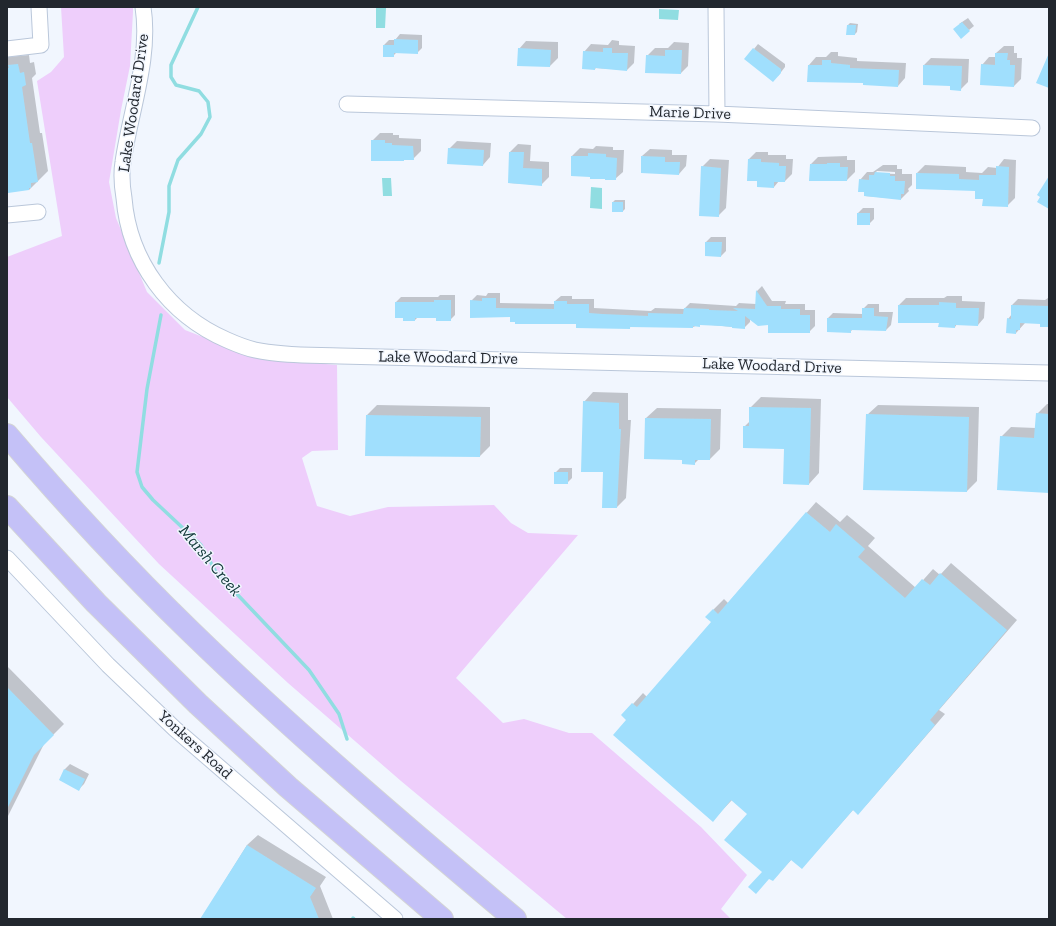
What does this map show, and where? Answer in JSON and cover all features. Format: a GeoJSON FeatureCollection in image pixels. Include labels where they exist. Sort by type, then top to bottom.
{"type":"FeatureCollection","features":[{"type":"Feature","properties":{"kind":"highway"},"geometry":{"type":"LineString","coordinates":[[7,435],[93,532],[191,632],[294,729],[515,919]]}},
{"type":"Feature","properties":{"kind":"highway"},"geometry":{"type":"LineString","coordinates":[[7,507],[81,588],[168,676],[288,787],[442,919]]}},
{"type":"Feature","properties":{"kind":"street"},"geometry":{"type":"LineString","coordinates":[[7,49],[41,45],[39,7]]}},
{"type":"Feature","properties":{"kind":"street","name":"Lake Woodard Drive"},"geometry":{"type":"LineString","coordinates":[[143,7],[145,32],[144,51],[130,118],[122,172],[124,206],[132,240],[145,267],[179,310],[204,329],[237,344],[255,350],[272,352],[340,356],[1049,373]]}},
{"type":"Feature","properties":{"kind":"street"},"geometry":{"type":"LineString","coordinates":[[716,7],[717,114]]}},
{"type":"Feature","properties":{"kind":"street","name":"Marie Drive"},"geometry":{"type":"LineString","coordinates":[[347,104],[717,114],[1032,128]]}},
{"type":"Feature","properties":{"kind":"street"},"geometry":{"type":"LineString","coordinates":[[7,215],[38,212]]}},
{"type":"Feature","properties":{"kind":"street","name":"Yonkers Road"},"geometry":{"type":"LineString","coordinates":[[7,558],[108,665],[175,729],[395,919]]}},
{"type":"Feature","properties":{"kind":"shaded area"},"geometry":{"type":"Polygon","coordinates":[[[61,7],[133,7],[130,66],[109,182],[116,218],[147,292],[185,330],[257,358],[337,365],[338,450],[312,451],[302,458],[317,506],[350,516],[388,507],[494,505],[511,523],[528,533],[578,535],[456,678],[503,723],[524,719],[569,733],[592,733],[701,827],[747,875],[721,909],[731,919],[567,919],[401,781],[288,683],[159,564],[41,437],[7,397],[7,257],[62,236],[37,81],[51,72],[64,57],[61,7]]]}},
{"type":"Feature","properties":{"kind":"water"},"geometry":{"type":"Polygon","coordinates":[[[376,8],[386,8],[385,28],[376,28],[376,8]]]}},
{"type":"Feature","properties":{"kind":"water"},"geometry":{"type":"Polygon","coordinates":[[[659,9],[679,10],[678,20],[659,19],[659,9]]]}},
{"type":"Feature","properties":{"kind":"water"},"geometry":{"type":"Polygon","coordinates":[[[382,178],[391,178],[392,196],[383,196],[382,178]]]}},
{"type":"Feature","properties":{"kind":"water"},"geometry":{"type":"Polygon","coordinates":[[[591,187],[602,188],[602,209],[590,208],[591,187]]]}},
{"type":"Feature","properties":{"kind":"building"},"geometry":{"type":"Polygon","coordinates":[[[962,22],[970,31],[961,39],[953,29],[962,22]]]}},
{"type":"Feature","properties":{"kind":"building"},"geometry":{"type":"Polygon","coordinates":[[[847,25],[856,25],[855,35],[846,35],[847,25]]]}},
{"type":"Feature","properties":{"kind":"building"},"geometry":{"type":"Polygon","coordinates":[[[394,39],[418,40],[418,54],[394,53],[394,57],[383,57],[383,45],[394,45],[394,39]]]}},
{"type":"Feature","properties":{"kind":"building"},"geometry":{"type":"Polygon","coordinates":[[[518,48],[551,50],[550,67],[517,66],[518,48]]]}},
{"type":"Feature","properties":{"kind":"building"},"geometry":{"type":"Polygon","coordinates":[[[603,48],[612,48],[612,53],[628,53],[627,71],[595,68],[595,70],[582,69],[583,51],[603,52],[603,48]]]}},
{"type":"Feature","properties":{"kind":"building"},"geometry":{"type":"Polygon","coordinates":[[[753,48],[781,69],[781,73],[773,82],[744,59],[753,48]]]}},
{"type":"Feature","properties":{"kind":"building"},"geometry":{"type":"Polygon","coordinates":[[[665,50],[682,50],[681,74],[645,73],[646,55],[665,56],[665,50]]]}},
{"type":"Feature","properties":{"kind":"building"},"geometry":{"type":"Polygon","coordinates":[[[995,53],[1008,53],[1007,60],[1010,60],[1010,65],[1015,65],[1014,87],[980,85],[981,64],[995,65],[995,53]]]}},
{"type":"Feature","properties":{"kind":"building"},"geometry":{"type":"Polygon","coordinates":[[[1049,53],[1049,88],[1036,83],[1049,53]]]}},
{"type":"Feature","properties":{"kind":"building"},"geometry":{"type":"Polygon","coordinates":[[[822,60],[831,60],[831,63],[850,65],[850,68],[899,70],[898,87],[863,85],[863,83],[807,82],[808,65],[822,65],[822,60]]]}},
{"type":"Feature","properties":{"kind":"building"},"geometry":{"type":"Polygon","coordinates":[[[18,64],[20,73],[24,72],[26,85],[22,87],[30,143],[32,143],[38,182],[31,183],[31,188],[29,188],[29,190],[8,193],[7,68],[9,68],[8,65],[18,64]]]}},
{"type":"Feature","properties":{"kind":"building"},"geometry":{"type":"Polygon","coordinates":[[[923,65],[962,66],[961,91],[950,90],[950,86],[923,85],[923,65]]]}},
{"type":"Feature","properties":{"kind":"building"},"geometry":{"type":"Polygon","coordinates":[[[371,140],[385,140],[385,143],[392,143],[392,145],[413,146],[414,160],[371,161],[371,140]]]}},
{"type":"Feature","properties":{"kind":"building"},"geometry":{"type":"Polygon","coordinates":[[[448,148],[484,150],[483,166],[447,164],[448,148]]]}},
{"type":"Feature","properties":{"kind":"building"},"geometry":{"type":"Polygon","coordinates":[[[509,152],[524,152],[523,168],[542,169],[542,186],[508,183],[509,152]]]}},
{"type":"Feature","properties":{"kind":"building"},"geometry":{"type":"Polygon","coordinates":[[[588,153],[606,154],[606,157],[617,158],[616,180],[590,179],[590,177],[571,176],[571,156],[588,156],[588,153]]]}},
{"type":"Feature","properties":{"kind":"building"},"geometry":{"type":"Polygon","coordinates":[[[641,156],[665,157],[665,162],[680,162],[679,175],[641,173],[641,156]]]}},
{"type":"Feature","properties":{"kind":"building"},"geometry":{"type":"Polygon","coordinates":[[[748,159],[761,159],[761,162],[779,163],[779,166],[786,166],[785,182],[774,182],[774,188],[757,187],[757,181],[747,181],[748,159]]]}},
{"type":"Feature","properties":{"kind":"building"},"geometry":{"type":"Polygon","coordinates":[[[840,163],[840,167],[848,167],[847,181],[809,181],[810,164],[840,163]]]}},
{"type":"Feature","properties":{"kind":"building"},"geometry":{"type":"Polygon","coordinates":[[[701,166],[721,168],[719,217],[699,216],[701,166]]]}},
{"type":"Feature","properties":{"kind":"building"},"geometry":{"type":"Polygon","coordinates":[[[996,166],[1009,167],[1008,207],[982,206],[983,199],[975,199],[975,191],[916,189],[916,173],[959,174],[959,179],[979,180],[979,175],[996,175],[996,166]]]}},
{"type":"Feature","properties":{"kind":"building"},"geometry":{"type":"Polygon","coordinates":[[[875,172],[890,173],[890,176],[895,176],[895,181],[905,181],[904,194],[901,194],[901,200],[864,196],[864,192],[858,192],[859,179],[869,180],[869,175],[874,175],[875,172]]]}},
{"type":"Feature","properties":{"kind":"building"},"geometry":{"type":"Polygon","coordinates":[[[1049,176],[1049,209],[1037,202],[1040,197],[1037,195],[1049,176]]]}},
{"type":"Feature","properties":{"kind":"building"},"geometry":{"type":"Polygon","coordinates":[[[612,202],[623,202],[623,212],[612,212],[612,202]]]}},
{"type":"Feature","properties":{"kind":"building"},"geometry":{"type":"Polygon","coordinates":[[[857,213],[870,213],[870,225],[857,225],[857,213]]]}},
{"type":"Feature","properties":{"kind":"building"},"geometry":{"type":"Polygon","coordinates":[[[705,242],[722,242],[721,257],[705,256],[705,242]]]}},
{"type":"Feature","properties":{"kind":"building"},"geometry":{"type":"Polygon","coordinates":[[[756,290],[767,306],[781,306],[781,309],[800,309],[800,315],[810,315],[810,333],[768,333],[768,325],[758,326],[745,316],[745,329],[700,325],[700,327],[693,326],[693,328],[576,328],[576,324],[515,324],[515,322],[510,322],[510,317],[470,318],[470,300],[482,301],[482,298],[496,298],[496,308],[554,309],[554,301],[567,301],[567,304],[589,304],[589,313],[602,314],[648,316],[648,313],[683,314],[684,308],[738,311],[733,308],[755,309],[756,290]]]}},
{"type":"Feature","properties":{"kind":"building"},"geometry":{"type":"Polygon","coordinates":[[[434,300],[451,300],[451,321],[436,321],[436,318],[415,318],[415,321],[403,321],[403,318],[395,318],[395,302],[434,302],[434,300]]]}},
{"type":"Feature","properties":{"kind":"building"},"geometry":{"type":"Polygon","coordinates":[[[939,302],[956,303],[956,308],[979,308],[978,326],[955,325],[955,328],[938,327],[939,323],[898,323],[898,305],[939,305],[939,302]]]}},
{"type":"Feature","properties":{"kind":"building"},"geometry":{"type":"Polygon","coordinates":[[[1011,305],[1049,306],[1049,327],[1040,327],[1040,324],[1020,323],[1020,330],[1016,330],[1016,334],[1006,333],[1007,318],[1011,319],[1011,305]]]}},
{"type":"Feature","properties":{"kind":"building"},"geometry":{"type":"Polygon","coordinates":[[[862,308],[874,308],[874,316],[888,317],[886,331],[851,330],[851,333],[827,332],[827,318],[862,318],[862,308]]]}},
{"type":"Feature","properties":{"kind":"building"},"geometry":{"type":"Polygon","coordinates":[[[583,401],[619,403],[619,429],[621,429],[617,508],[602,508],[603,472],[581,472],[583,401]]]}},
{"type":"Feature","properties":{"kind":"building"},"geometry":{"type":"Polygon","coordinates":[[[749,407],[811,408],[809,485],[783,484],[784,449],[743,448],[743,426],[749,426],[749,407]]]}},
{"type":"Feature","properties":{"kind":"building"},"geometry":{"type":"Polygon","coordinates":[[[1036,413],[1049,414],[1049,493],[997,490],[1000,436],[1034,438],[1036,413]]]}},
{"type":"Feature","properties":{"kind":"building"},"geometry":{"type":"Polygon","coordinates":[[[866,414],[969,417],[967,492],[863,490],[866,414]]]}},
{"type":"Feature","properties":{"kind":"building"},"geometry":{"type":"Polygon","coordinates":[[[366,415],[481,417],[480,457],[365,456],[366,415]]]}},
{"type":"Feature","properties":{"kind":"building"},"geometry":{"type":"Polygon","coordinates":[[[645,418],[711,419],[710,460],[695,460],[695,465],[682,464],[682,460],[644,459],[645,418]]]}},
{"type":"Feature","properties":{"kind":"building"},"geometry":{"type":"Polygon","coordinates":[[[554,472],[568,472],[568,484],[554,484],[554,472]]]}},
{"type":"Feature","properties":{"kind":"building"},"geometry":{"type":"Polygon","coordinates":[[[806,512],[830,532],[836,524],[865,549],[858,557],[905,598],[922,579],[930,585],[940,573],[1007,630],[930,720],[935,725],[858,815],[853,810],[802,869],[791,860],[773,881],[769,879],[756,894],[748,887],[762,872],[724,840],[747,814],[731,800],[713,822],[613,735],[626,720],[621,715],[632,703],[637,707],[711,622],[705,617],[713,609],[718,614],[806,512]]]}},
{"type":"Feature","properties":{"kind":"building"},"geometry":{"type":"Polygon","coordinates":[[[7,687],[54,735],[34,755],[7,809],[7,687]]]}},
{"type":"Feature","properties":{"kind":"building"},"geometry":{"type":"Polygon","coordinates":[[[64,769],[85,779],[79,791],[59,780],[64,769]]]}},
{"type":"Feature","properties":{"kind":"building"},"geometry":{"type":"Polygon","coordinates":[[[247,845],[316,888],[310,897],[319,919],[200,919],[247,845]]]}},
{"type":"Feature","properties":{"kind":"waterway","name":"Marsh Creek"},"geometry":{"type":"LineString","coordinates":[[159,263],[169,212],[169,186],[178,160],[201,134],[210,117],[208,102],[199,91],[176,85],[171,77],[171,65],[198,7]]}},
{"type":"Feature","properties":{"kind":"waterway","name":"Marsh Creek"},"geometry":{"type":"LineString","coordinates":[[161,315],[147,389],[137,472],[142,487],[153,500],[201,545],[216,572],[309,670],[339,714],[347,739]]}}]}
